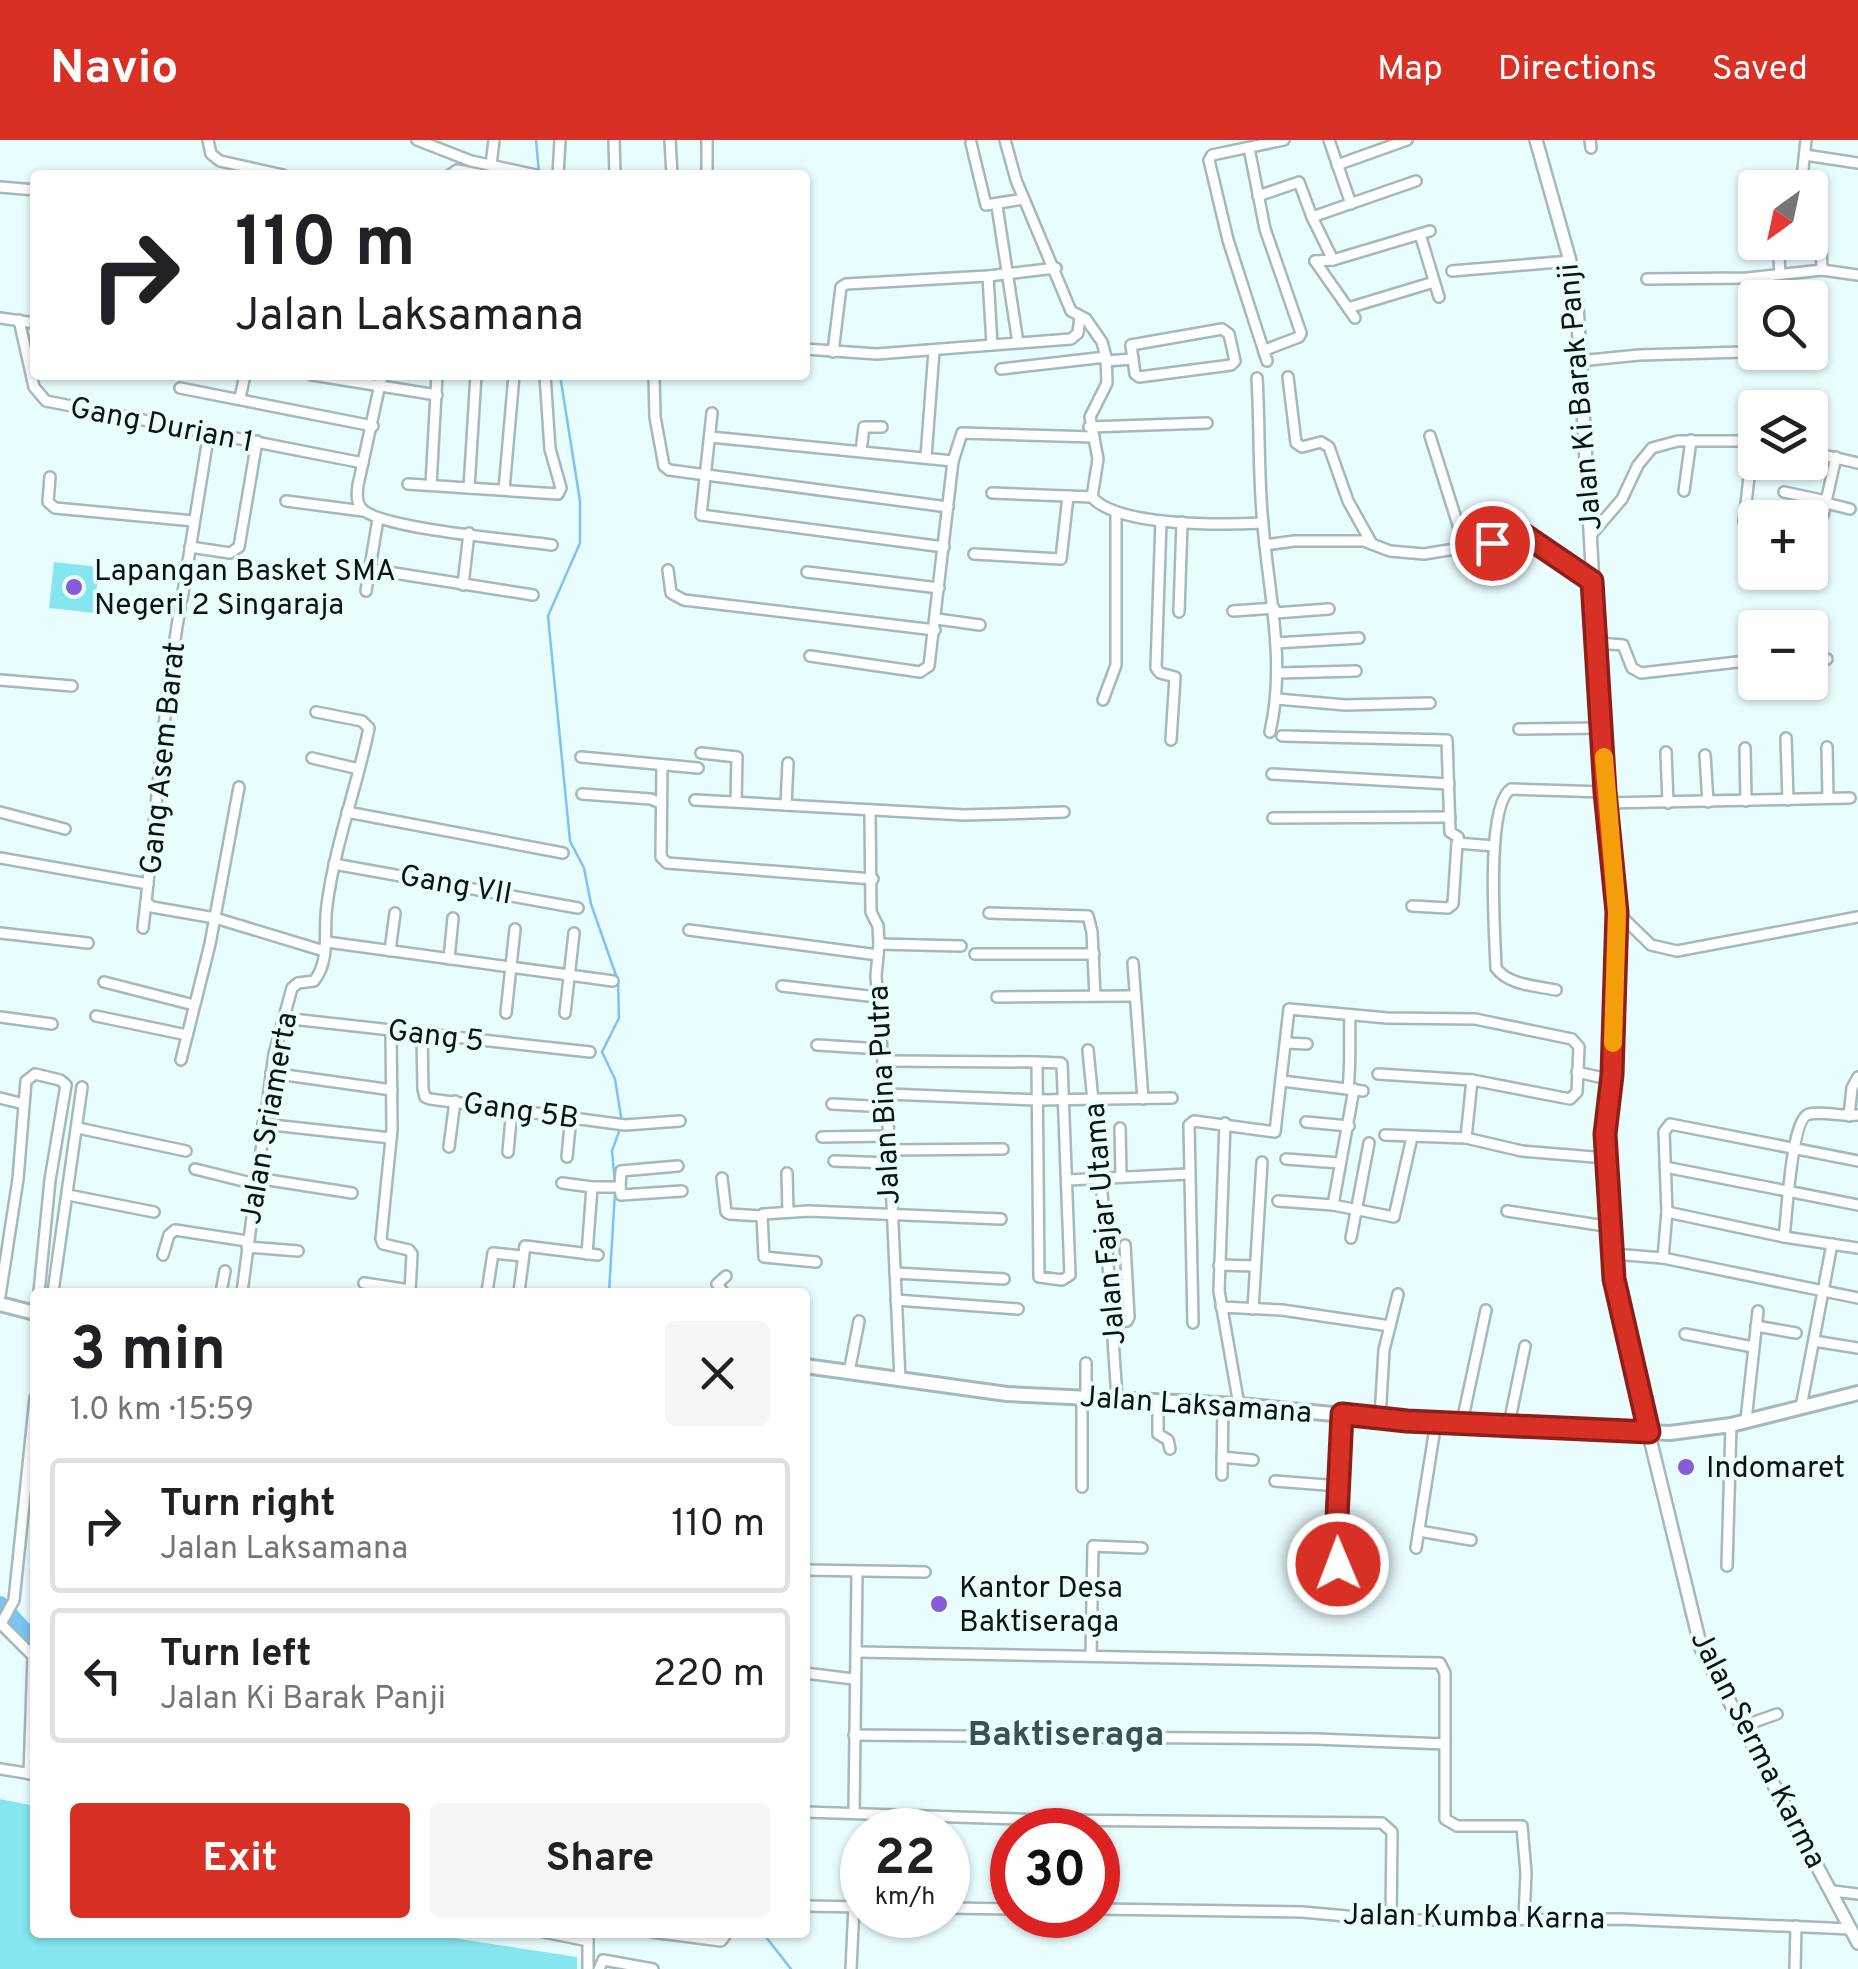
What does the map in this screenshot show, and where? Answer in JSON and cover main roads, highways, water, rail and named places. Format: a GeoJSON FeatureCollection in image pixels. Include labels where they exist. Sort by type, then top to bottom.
{"type":"FeatureCollection","features":[{"type":"Feature","properties":{"kind":"main road"},"geometry":{"type":"LineString","coordinates":[[0,1304],[30,1312]]}},
{"type":"Feature","properties":{"kind":"main road","name":"Jalan Laksamana"},"geometry":{"type":"LineString","coordinates":[[810,1367],[1007,1394],[1238,1405],[1436,1422],[1677,1433],[1731,1426],[1858,1393]]}},
{"type":"Feature","properties":{"kind":"waterway"},"geometry":{"type":"LineString","coordinates":[[536,140],[539,170]]}},
{"type":"Feature","properties":{"kind":"waterway"},"geometry":{"type":"LineString","coordinates":[[561,380],[580,501],[580,543],[548,616],[570,841],[584,868],[591,904],[618,981],[619,1018],[602,1052],[615,1079],[622,1123],[612,1151],[615,1183]]}},
{"type":"Feature","properties":{"kind":"waterway"},"geometry":{"type":"LineString","coordinates":[[609,1288],[615,1192]]}},
{"type":"Feature","properties":{"kind":"waterway"},"geometry":{"type":"LineString","coordinates":[[0,1605],[30,1638]]}},
{"type":"Feature","properties":{"kind":"waterway"},"geometry":{"type":"LineString","coordinates":[[767,1938],[791,1969]]}},
{"type":"Feature","properties":{"kind":"place","name":"Lapangan Basket SMA Negeri 2 Singaraja"},"geometry":{"type":"Point","coordinates":[74,587]}},
{"type":"Feature","properties":{"kind":"place","name":"Indomaret"},"geometry":{"type":"Point","coordinates":[1686,1467]}},
{"type":"Feature","properties":{"kind":"place","name":"Kantor Desa Baktiseraga"},"geometry":{"type":"Point","coordinates":[939,1604]}},
{"type":"Feature","properties":{"kind":"district","name":"Baktiseraga"},"geometry":{"type":"Point","coordinates":[1066,1733]}}]}
